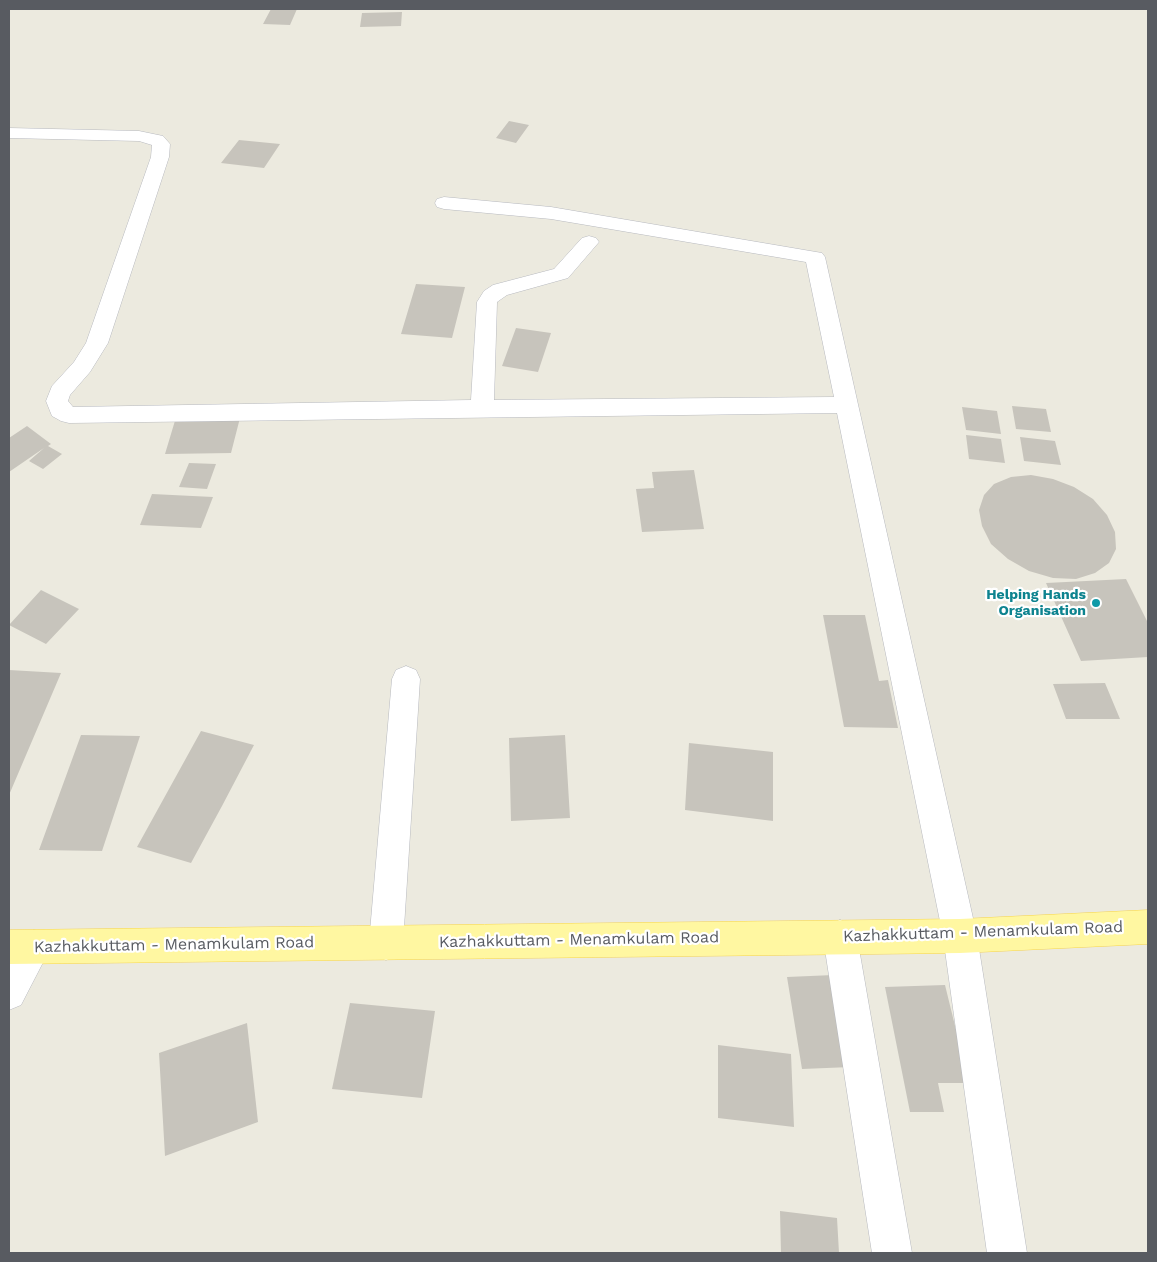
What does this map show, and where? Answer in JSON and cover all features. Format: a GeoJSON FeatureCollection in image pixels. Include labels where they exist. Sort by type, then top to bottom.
{"type":"FeatureCollection","features":[{"type":"Feature","properties":{"kind":"main road","name":"Kazhakkuttam - Menamkulam Road"},"geometry":{"type":"LineString","coordinates":[[21,947],[960,936],[1148,927]]}},
{"type":"Feature","properties":{"kind":"street"},"geometry":{"type":"LineString","coordinates":[[9,133],[139,136],[157,140],[161,144],[160,157],[97,343],[82,367],[60,392],[57,401],[60,410],[70,415],[482,408],[845,405]]}},
{"type":"Feature","properties":{"kind":"street"},"geometry":{"type":"LineString","coordinates":[[444,204],[551,213],[815,257],[845,405],[960,936],[1007,1253]]}},
{"type":"Feature","properties":{"kind":"street"},"geometry":{"type":"LineString","coordinates":[[482,408],[487,302],[491,296],[500,290],[561,274],[590,242]]}},
{"type":"Feature","properties":{"kind":"street"},"geometry":{"type":"LineString","coordinates":[[386,943],[406,679]]}},
{"type":"Feature","properties":{"kind":"street"},"geometry":{"type":"LineString","coordinates":[[840,937],[892,1253]]}},
{"type":"Feature","properties":{"kind":"street"},"geometry":{"type":"LineString","coordinates":[[9,993],[21,947]]}},
{"type":"Feature","properties":{"kind":"building"},"geometry":{"type":"Polygon","coordinates":[[[271,9],[297,9],[290,25],[263,24],[271,9]]]}},
{"type":"Feature","properties":{"kind":"building"},"geometry":{"type":"Polygon","coordinates":[[[402,12],[401,26],[360,27],[362,13],[402,12]]]}},
{"type":"Feature","properties":{"kind":"building"},"geometry":{"type":"Polygon","coordinates":[[[509,121],[529,125],[516,143],[496,138],[509,121]]]}},
{"type":"Feature","properties":{"kind":"building"},"geometry":{"type":"Polygon","coordinates":[[[239,140],[280,144],[264,168],[221,163],[239,140]]]}},
{"type":"Feature","properties":{"kind":"building"},"geometry":{"type":"Polygon","coordinates":[[[416,284],[465,287],[452,338],[401,334],[416,284]]]}},
{"type":"Feature","properties":{"kind":"building"},"geometry":{"type":"Polygon","coordinates":[[[516,328],[551,333],[538,372],[502,366],[516,328]]]}},
{"type":"Feature","properties":{"kind":"building"},"geometry":{"type":"Polygon","coordinates":[[[1012,406],[1046,409],[1051,432],[1016,429],[1012,406]]]}},
{"type":"Feature","properties":{"kind":"building"},"geometry":{"type":"Polygon","coordinates":[[[962,407],[997,411],[1001,434],[966,430],[962,407]]]}},
{"type":"Feature","properties":{"kind":"building"},"geometry":{"type":"Polygon","coordinates":[[[177,414],[241,414],[231,453],[165,454],[177,414]]]}},
{"type":"Feature","properties":{"kind":"building"},"geometry":{"type":"Polygon","coordinates":[[[27,426],[51,444],[48,446],[62,454],[43,469],[29,461],[44,448],[9,472],[9,438],[27,426]]]}},
{"type":"Feature","properties":{"kind":"building"},"geometry":{"type":"Polygon","coordinates":[[[966,435],[1001,439],[1005,463],[969,459],[966,435]]]}},
{"type":"Feature","properties":{"kind":"building"},"geometry":{"type":"Polygon","coordinates":[[[1020,437],[1055,441],[1061,465],[1024,461],[1020,437]]]}},
{"type":"Feature","properties":{"kind":"building"},"geometry":{"type":"Polygon","coordinates":[[[189,463],[216,464],[207,489],[179,487],[189,463]]]}},
{"type":"Feature","properties":{"kind":"building"},"geometry":{"type":"Polygon","coordinates":[[[694,470],[704,529],[642,532],[636,489],[654,488],[652,472],[694,470]]]}},
{"type":"Feature","properties":{"kind":"building"},"geometry":{"type":"Polygon","coordinates":[[[1031,475],[1053,479],[1074,487],[1093,499],[1107,515],[1115,532],[1116,549],[1109,563],[1095,573],[1076,579],[1053,578],[1029,571],[1008,559],[991,544],[982,526],[979,510],[984,495],[994,484],[1011,477],[1031,475]]]}},
{"type":"Feature","properties":{"kind":"building"},"geometry":{"type":"Polygon","coordinates":[[[152,494],[213,497],[201,528],[140,525],[152,494]]]}},
{"type":"Feature","properties":{"kind":"building","name":"Helping Hands Organisation"},"geometry":{"type":"Polygon","coordinates":[[[1126,579],[1148,623],[1148,657],[1081,661],[1046,583],[1126,579]]]}},
{"type":"Feature","properties":{"kind":"building"},"geometry":{"type":"Polygon","coordinates":[[[41,590],[79,609],[46,644],[9,625],[41,590]]]}},
{"type":"Feature","properties":{"kind":"building"},"geometry":{"type":"Polygon","coordinates":[[[823,615],[865,615],[879,681],[888,680],[898,728],[844,727],[823,615]]]}},
{"type":"Feature","properties":{"kind":"building"},"geometry":{"type":"Polygon","coordinates":[[[9,670],[61,673],[9,795],[9,670]]]}},
{"type":"Feature","properties":{"kind":"building"},"geometry":{"type":"Polygon","coordinates":[[[1105,683],[1120,719],[1066,719],[1053,684],[1105,683]]]}},
{"type":"Feature","properties":{"kind":"building"},"geometry":{"type":"Polygon","coordinates":[[[201,731],[254,745],[191,863],[137,847],[201,731]]]}},
{"type":"Feature","properties":{"kind":"building"},"geometry":{"type":"Polygon","coordinates":[[[81,735],[140,736],[102,851],[39,850],[81,735]]]}},
{"type":"Feature","properties":{"kind":"building"},"geometry":{"type":"Polygon","coordinates":[[[565,735],[570,818],[511,821],[509,738],[565,735]]]}},
{"type":"Feature","properties":{"kind":"building"},"geometry":{"type":"Polygon","coordinates":[[[689,743],[773,752],[773,821],[685,810],[689,743]]]}},
{"type":"Feature","properties":{"kind":"building"},"geometry":{"type":"Polygon","coordinates":[[[857,974],[875,1066],[802,1069],[787,977],[857,974]]]}},
{"type":"Feature","properties":{"kind":"building"},"geometry":{"type":"Polygon","coordinates":[[[945,985],[969,1083],[938,1083],[944,1112],[910,1112],[885,987],[945,985]]]}},
{"type":"Feature","properties":{"kind":"building"},"geometry":{"type":"Polygon","coordinates":[[[350,1003],[435,1011],[422,1098],[332,1089],[350,1003]]]}},
{"type":"Feature","properties":{"kind":"building"},"geometry":{"type":"Polygon","coordinates":[[[247,1023],[258,1122],[165,1156],[159,1053],[247,1023]]]}},
{"type":"Feature","properties":{"kind":"building"},"geometry":{"type":"Polygon","coordinates":[[[718,1045],[791,1054],[794,1127],[718,1118],[718,1045]]]}},
{"type":"Feature","properties":{"kind":"building"},"geometry":{"type":"Polygon","coordinates":[[[780,1211],[837,1218],[839,1253],[781,1253],[780,1211]]]}},
{"type":"Feature","properties":{"kind":"place","name":"Helping Hands Organisation"},"geometry":{"type":"Point","coordinates":[1096,603]}}]}
